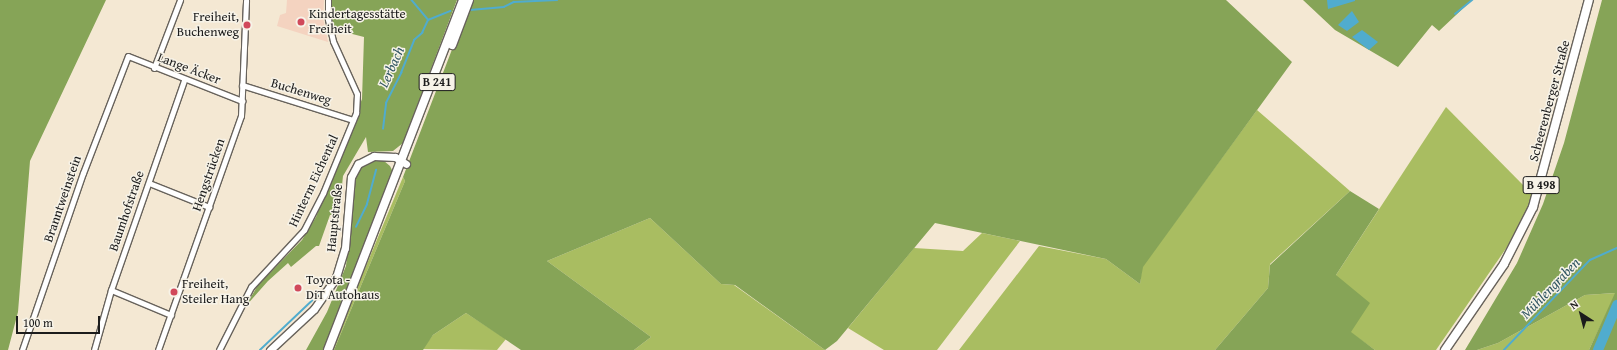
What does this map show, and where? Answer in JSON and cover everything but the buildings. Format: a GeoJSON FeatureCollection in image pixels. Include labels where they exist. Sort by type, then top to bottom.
{"type":"FeatureCollection","features":[{"type":"Feature","properties":{"kind":"main road","name":"B 241"},"geometry":{"type":"LineString","coordinates":[[328,350],[356,279],[375,242],[462,0]]}},
{"type":"Feature","properties":{"kind":"main road","name":"B 241"},"geometry":{"type":"LineString","coordinates":[[403,162],[469,0]]}},
{"type":"Feature","properties":{"kind":"main road","name":"Scheerenberger Straße"},"geometry":{"type":"LineString","coordinates":[[1445,350],[1504,264],[1533,207],[1589,0]]}},
{"type":"Feature","properties":{"kind":"street"},"geometry":{"type":"LineString","coordinates":[[154,68],[180,0]]}},
{"type":"Feature","properties":{"kind":"street","name":"Hengstrücken"},"geometry":{"type":"LineString","coordinates":[[158,350],[241,116],[246,0]]}},
{"type":"Feature","properties":{"kind":"street","name":"Hinterm Eichental"},"geometry":{"type":"LineString","coordinates":[[219,350],[251,287],[304,230],[353,120],[357,106],[357,94],[335,47],[328,19],[328,0]]}},
{"type":"Feature","properties":{"kind":"street","name":"Lange Äcker"},"geometry":{"type":"LineString","coordinates":[[128,56],[184,80],[242,101]]}},
{"type":"Feature","properties":{"kind":"street","name":"Branntweinstein"},"geometry":{"type":"LineString","coordinates":[[22,350],[83,173],[128,56]]}},
{"type":"Feature","properties":{"kind":"street","name":"Baumhofstraße"},"geometry":{"type":"LineString","coordinates":[[94,350],[111,290],[184,80]]}},
{"type":"Feature","properties":{"kind":"street","name":"Buchenweg"},"geometry":{"type":"LineString","coordinates":[[242,85],[353,120]]}},
{"type":"Feature","properties":{"kind":"street","name":"Hauptstraße"},"geometry":{"type":"LineString","coordinates":[[270,350],[310,314],[330,288],[344,255],[353,173],[366,158],[384,157],[403,162]]}},
{"type":"Feature","properties":{"kind":"street"},"geometry":{"type":"LineString","coordinates":[[148,183],[209,207]]}},
{"type":"Feature","properties":{"kind":"street"},"geometry":{"type":"LineString","coordinates":[[111,290],[171,315]]}},
{"type":"Feature","properties":{"kind":"shaded area","name":"Kindertagesstätte Freiheit"},"geometry":{"type":"Polygon","coordinates":[[[287,0],[324,0],[323,18],[328,42],[277,26],[280,15],[286,13],[287,0]]]}},
{"type":"Feature","properties":{"kind":"green space"},"geometry":{"type":"Polygon","coordinates":[[[0,0],[106,0],[30,161],[18,312],[8,350],[0,350],[0,0]]]}},
{"type":"Feature","properties":{"kind":"green space"},"geometry":{"type":"Polygon","coordinates":[[[330,0],[457,0],[403,143],[393,151],[368,152],[366,137],[343,176],[339,214],[330,215],[319,246],[316,246],[291,267],[288,263],[268,281],[245,307],[258,285],[302,240],[316,217],[362,99],[364,37],[333,29],[330,0]]]}},
{"type":"Feature","properties":{"kind":"green space"},"geometry":{"type":"Polygon","coordinates":[[[471,0],[1226,0],[1292,62],[1143,267],[1140,284],[1106,259],[935,223],[837,341],[825,350],[735,285],[721,284],[650,218],[547,261],[651,337],[634,350],[521,350],[466,313],[433,335],[423,350],[334,350],[405,181],[403,177],[471,0]]]}},
{"type":"Feature","properties":{"kind":"green space"},"geometry":{"type":"Polygon","coordinates":[[[1303,0],[1472,0],[1439,31],[1432,25],[1398,67],[1335,30],[1303,0]]]}},
{"type":"Feature","properties":{"kind":"green space"},"geometry":{"type":"Polygon","coordinates":[[[1602,0],[1617,0],[1617,350],[1589,350],[1615,293],[1585,295],[1498,343],[1477,350],[1465,350],[1517,263],[1543,204],[1564,143],[1602,0]]]}},
{"type":"Feature","properties":{"kind":"green space"},"geometry":{"type":"Polygon","coordinates":[[[1446,107],[1535,197],[1507,247],[1436,350],[1375,350],[1351,333],[1336,275],[1446,107]]]}},
{"type":"Feature","properties":{"kind":"green space"},"geometry":{"type":"Polygon","coordinates":[[[1257,110],[1350,191],[1270,264],[1268,288],[1215,350],[959,350],[1039,246],[1106,259],[1140,284],[1142,267],[1257,110]]]}},
{"type":"Feature","properties":{"kind":"green space"},"geometry":{"type":"Polygon","coordinates":[[[371,161],[384,161],[390,166],[393,172],[323,350],[306,350],[327,312],[346,266],[355,178],[360,168],[371,161]]]}},
{"type":"Feature","properties":{"kind":"green space"},"geometry":{"type":"Polygon","coordinates":[[[403,177],[405,181],[334,350],[331,350],[403,177]]]}},
{"type":"Feature","properties":{"kind":"green space"},"geometry":{"type":"Polygon","coordinates":[[[1350,191],[1379,209],[1336,275],[1370,303],[1351,332],[1375,350],[1215,350],[1268,288],[1270,265],[1350,191]]]}},
{"type":"Feature","properties":{"kind":"green space"},"geometry":{"type":"Polygon","coordinates":[[[650,218],[721,284],[734,285],[825,350],[634,350],[651,337],[547,261],[650,218]]]}},
{"type":"Feature","properties":{"kind":"green space"},"geometry":{"type":"Polygon","coordinates":[[[982,233],[1020,241],[937,350],[884,350],[848,328],[914,248],[963,251],[982,233]]]}},
{"type":"Feature","properties":{"kind":"green space"},"geometry":{"type":"Polygon","coordinates":[[[1616,293],[1589,350],[1477,350],[1498,343],[1585,295],[1616,293]]]}},
{"type":"Feature","properties":{"kind":"green space"},"geometry":{"type":"Polygon","coordinates":[[[466,313],[506,339],[497,350],[422,349],[433,335],[466,313]]]}},
{"type":"Feature","properties":{"kind":"water"},"geometry":{"type":"Polygon","coordinates":[[[1327,0],[1355,0],[1355,1],[1328,9],[1327,0]]]}},
{"type":"Feature","properties":{"kind":"water"},"geometry":{"type":"Polygon","coordinates":[[[1352,11],[1359,22],[1347,31],[1338,25],[1352,11]]]}},
{"type":"Feature","properties":{"kind":"water"},"geometry":{"type":"Polygon","coordinates":[[[1362,30],[1378,42],[1369,50],[1352,37],[1362,30]]]}},
{"type":"Feature","properties":{"kind":"waterway","name":"Lerbach"},"geometry":{"type":"LineString","coordinates":[[383,129],[386,103],[401,73],[414,40],[422,33],[428,20],[411,0]]}},
{"type":"Feature","properties":{"kind":"waterway"},"geometry":{"type":"LineString","coordinates":[[470,10],[504,7],[514,2],[557,0]]}},
{"type":"Feature","properties":{"kind":"waterway"},"geometry":{"type":"LineString","coordinates":[[1455,14],[1472,0]]}},
{"type":"Feature","properties":{"kind":"waterway"},"geometry":{"type":"LineString","coordinates":[[428,20],[450,11]]}},
{"type":"Feature","properties":{"kind":"waterway","name":"Lerbach"},"geometry":{"type":"LineString","coordinates":[[356,227],[367,204],[376,170]]}},
{"type":"Feature","properties":{"kind":"waterway","name":"Mühlengraben"},"geometry":{"type":"LineString","coordinates":[[1504,350],[1590,260],[1617,248]]}},
{"type":"Feature","properties":{"kind":"waterway","name":"Lerbach"},"geometry":{"type":"LineString","coordinates":[[260,350],[320,293]]}},
{"type":"Feature","properties":{"kind":"waterway"},"geometry":{"type":"LineString","coordinates":[[1598,350],[1617,305]]}},
{"type":"Feature","properties":{"kind":"place","name":"Kindertagesstätte Freiheit"},"geometry":{"type":"Point","coordinates":[301,22]}},
{"type":"Feature","properties":{"kind":"place","name":"Freiheit, Buchenweg"},"geometry":{"type":"Point","coordinates":[247,25]}},
{"type":"Feature","properties":{"kind":"place","name":"Toyota - DiT Autohaus"},"geometry":{"type":"Point","coordinates":[298,288]}},
{"type":"Feature","properties":{"kind":"place","name":"Freiheit, Steiler Hang"},"geometry":{"type":"Point","coordinates":[174,292]}}]}
